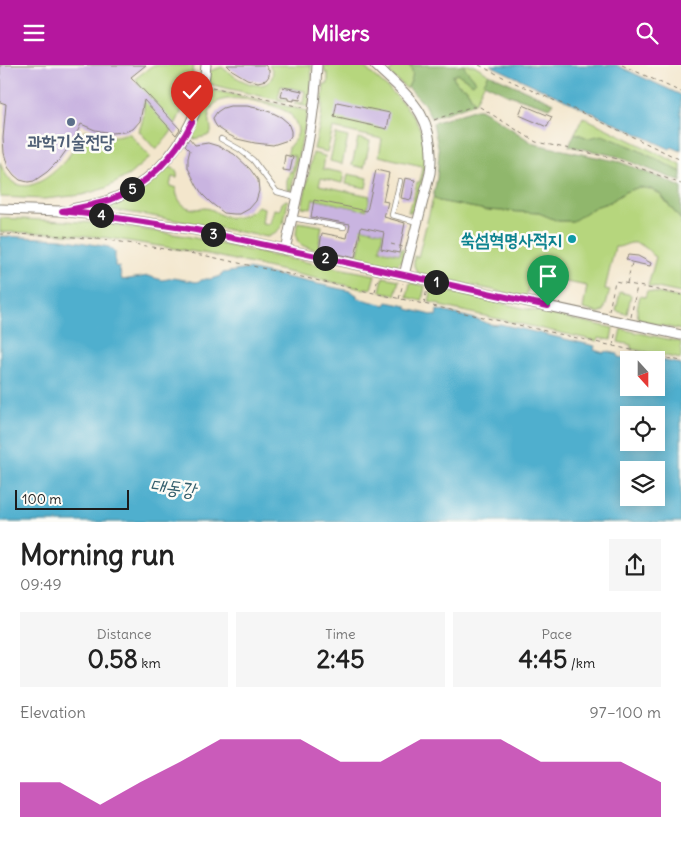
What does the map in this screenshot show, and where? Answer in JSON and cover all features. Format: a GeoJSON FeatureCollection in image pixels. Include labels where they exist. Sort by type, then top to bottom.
{"type":"FeatureCollection","features":[{"type":"Feature","properties":{"kind":"street"},"geometry":{"type":"LineString","coordinates":[[62,211],[112,199],[132,189],[162,165],[183,138],[198,107],[204,85],[206,65]]}},
{"type":"Feature","properties":{"kind":"street"},"geometry":{"type":"LineString","coordinates":[[285,250],[314,109],[317,65]]}},
{"type":"Feature","properties":{"kind":"street"},"geometry":{"type":"LineString","coordinates":[[375,65],[414,103],[426,123],[430,140],[432,161],[430,173],[403,279]]}},
{"type":"Feature","properties":{"kind":"street"},"geometry":{"type":"LineString","coordinates":[[0,209],[62,211],[130,219],[196,230],[403,279],[681,335]]}},
{"type":"Feature","properties":{"kind":"lane"},"geometry":{"type":"LineString","coordinates":[[222,139],[253,160],[277,192],[296,197]]}},
{"type":"Feature","properties":{"kind":"lane"},"geometry":{"type":"LineString","coordinates":[[400,181],[392,215],[417,222]]}},
{"type":"Feature","properties":{"kind":"lane"},"geometry":{"type":"LineString","coordinates":[[292,218],[344,227]]}},
{"type":"Feature","properties":{"kind":"path"},"geometry":{"type":"LineString","coordinates":[[479,65],[681,160]]}},
{"type":"Feature","properties":{"kind":"path"},"geometry":{"type":"LineString","coordinates":[[622,65],[681,92]]}},
{"type":"Feature","properties":{"kind":"path"},"geometry":{"type":"LineString","coordinates":[[204,85],[314,109]]}},
{"type":"Feature","properties":{"kind":"path"},"geometry":{"type":"LineString","coordinates":[[426,123],[470,107],[480,107],[536,143],[614,158],[681,185]]}},
{"type":"Feature","properties":{"kind":"path"},"geometry":{"type":"LineString","coordinates":[[0,234],[50,235],[109,240],[207,256],[681,361]]}},
{"type":"Feature","properties":{"kind":"path"},"geometry":{"type":"LineString","coordinates":[[390,244],[407,247]]}},
{"type":"Feature","properties":{"kind":"path"},"geometry":{"type":"LineString","coordinates":[[627,283],[632,263]]}},
{"type":"Feature","properties":{"kind":"path"},"geometry":{"type":"LineString","coordinates":[[375,293],[378,276]]}},
{"type":"Feature","properties":{"kind":"path"},"geometry":{"type":"LineString","coordinates":[[400,299],[403,279]]}},
{"type":"Feature","properties":{"kind":"path"},"geometry":{"type":"LineString","coordinates":[[607,319],[615,281],[681,295]]}},
{"type":"Feature","properties":{"kind":"path"},"geometry":{"type":"LineString","coordinates":[[629,324],[638,286]]}},
{"type":"Feature","properties":{"kind":"path"},"geometry":{"type":"LineString","coordinates":[[424,305],[428,288]]}},
{"type":"Feature","properties":{"kind":"path"},"geometry":{"type":"LineString","coordinates":[[613,347],[617,329]]}},
{"type":"Feature","properties":{"kind":"green space"},"geometry":{"type":"Polygon","coordinates":[[[153,65],[194,65],[189,91],[183,108],[171,132],[156,150],[139,131],[144,110],[136,78],[153,65]]]}},
{"type":"Feature","properties":{"kind":"green space"},"geometry":{"type":"Polygon","coordinates":[[[269,65],[311,65],[312,79],[309,107],[294,104],[295,102],[303,103],[305,91],[281,86],[278,98],[286,100],[286,102],[209,84],[210,71],[222,67],[239,79],[260,85],[266,83],[273,75],[269,65]]]}},
{"type":"Feature","properties":{"kind":"green space"},"geometry":{"type":"Polygon","coordinates":[[[362,65],[397,97],[416,120],[422,134],[425,149],[425,166],[413,212],[408,212],[411,202],[413,202],[417,182],[420,182],[422,166],[379,156],[382,139],[333,128],[327,152],[314,149],[321,119],[324,84],[328,84],[328,73],[325,73],[324,66],[362,65]]]}},
{"type":"Feature","properties":{"kind":"green space"},"geometry":{"type":"Polygon","coordinates":[[[396,65],[409,65],[411,68],[412,77],[407,89],[389,73],[396,65]]]}},
{"type":"Feature","properties":{"kind":"green space"},"geometry":{"type":"Polygon","coordinates":[[[409,65],[464,65],[476,81],[473,84],[458,74],[452,76],[458,84],[466,88],[475,103],[431,118],[424,104],[408,87],[412,78],[409,65]]]}},
{"type":"Feature","properties":{"kind":"green space"},"geometry":{"type":"Polygon","coordinates":[[[464,65],[474,65],[489,74],[475,103],[466,88],[458,84],[452,75],[458,74],[473,84],[463,67],[464,65]]]}},
{"type":"Feature","properties":{"kind":"green space"},"geometry":{"type":"Polygon","coordinates":[[[489,74],[554,103],[550,108],[509,95],[484,83],[489,74]]]}},
{"type":"Feature","properties":{"kind":"green space"},"geometry":{"type":"Polygon","coordinates":[[[208,89],[308,111],[291,190],[287,189],[287,181],[290,171],[292,172],[295,156],[287,154],[298,130],[296,123],[289,113],[261,102],[227,99],[218,102],[210,110],[211,133],[194,139],[190,135],[208,89]]]}},
{"type":"Feature","properties":{"kind":"green space"},"geometry":{"type":"Polygon","coordinates":[[[476,109],[489,114],[534,144],[620,162],[681,187],[681,220],[660,194],[651,189],[639,187],[625,192],[610,202],[595,207],[573,221],[558,221],[539,213],[486,210],[439,201],[433,198],[439,151],[433,123],[476,109]]]}},
{"type":"Feature","properties":{"kind":"green space"},"geometry":{"type":"Polygon","coordinates":[[[583,117],[681,165],[681,172],[632,147],[588,138],[575,133],[583,117]]]}},
{"type":"Feature","properties":{"kind":"green space"},"geometry":{"type":"Polygon","coordinates":[[[85,130],[96,135],[107,136],[129,133],[150,157],[129,175],[106,188],[82,195],[44,199],[0,197],[0,162],[4,172],[12,181],[20,185],[38,183],[62,164],[85,130]]]}},
{"type":"Feature","properties":{"kind":"green space"},"geometry":{"type":"Polygon","coordinates":[[[575,133],[588,138],[602,135],[632,147],[681,172],[681,182],[616,156],[569,146],[575,133]]]}},
{"type":"Feature","properties":{"kind":"green space"},"geometry":{"type":"Polygon","coordinates":[[[336,134],[348,137],[342,164],[330,161],[336,134]]]}},
{"type":"Feature","properties":{"kind":"green space"},"geometry":{"type":"Polygon","coordinates":[[[358,138],[370,141],[364,168],[352,165],[358,138]]]}},
{"type":"Feature","properties":{"kind":"green space"},"geometry":{"type":"Polygon","coordinates":[[[313,153],[325,156],[323,169],[344,173],[342,183],[321,178],[319,185],[370,196],[367,210],[363,209],[359,227],[383,232],[380,250],[400,254],[401,248],[404,249],[402,260],[397,265],[388,265],[357,258],[362,232],[355,230],[359,209],[313,199],[311,208],[302,207],[313,153]]]}},
{"type":"Feature","properties":{"kind":"green space"},"geometry":{"type":"Polygon","coordinates":[[[165,168],[173,168],[177,174],[177,178],[172,177],[170,186],[176,188],[177,196],[181,203],[187,207],[191,209],[208,208],[231,218],[241,217],[258,206],[264,208],[262,223],[270,224],[274,209],[280,210],[282,203],[286,200],[288,201],[285,218],[281,227],[278,231],[267,237],[111,209],[112,203],[144,186],[165,168]]]}},
{"type":"Feature","properties":{"kind":"green space"},"geometry":{"type":"Polygon","coordinates":[[[348,174],[368,178],[366,188],[346,184],[348,174]]]}},
{"type":"Feature","properties":{"kind":"green space"},"geometry":{"type":"Polygon","coordinates":[[[639,187],[651,189],[660,194],[681,220],[681,293],[648,286],[656,257],[645,247],[635,243],[615,247],[605,289],[610,290],[604,311],[599,313],[583,309],[587,286],[531,275],[526,297],[423,275],[418,273],[414,266],[414,256],[418,257],[433,198],[439,201],[486,210],[539,213],[558,221],[572,221],[595,207],[610,202],[625,192],[639,187]]]}},
{"type":"Feature","properties":{"kind":"green space"},"geometry":{"type":"Polygon","coordinates":[[[0,218],[107,224],[186,236],[269,255],[375,275],[371,289],[363,289],[208,254],[109,238],[52,233],[0,232],[0,218]]]}},
{"type":"Feature","properties":{"kind":"green space"},"geometry":{"type":"Polygon","coordinates":[[[298,222],[322,226],[318,250],[306,247],[299,242],[296,235],[298,222]]]}},
{"type":"Feature","properties":{"kind":"green space"},"geometry":{"type":"Polygon","coordinates":[[[383,277],[399,280],[395,295],[380,291],[383,277]]]}},
{"type":"Feature","properties":{"kind":"green space"},"geometry":{"type":"Polygon","coordinates":[[[410,283],[425,286],[422,301],[407,297],[410,283]]]}},
{"type":"Feature","properties":{"kind":"green space"},"geometry":{"type":"Polygon","coordinates":[[[432,288],[613,328],[611,340],[598,338],[597,341],[440,306],[439,304],[429,302],[432,288]]]}},
{"type":"Feature","properties":{"kind":"green space"},"geometry":{"type":"Polygon","coordinates":[[[647,291],[681,298],[681,330],[641,321],[637,312],[640,296],[645,297],[647,291]]]}},
{"type":"Feature","properties":{"kind":"green space"},"geometry":{"type":"Polygon","coordinates":[[[620,292],[631,295],[627,314],[616,311],[620,292]]]}},
{"type":"Feature","properties":{"kind":"green space"},"geometry":{"type":"Polygon","coordinates":[[[621,329],[681,342],[681,359],[665,356],[665,351],[641,351],[631,349],[631,345],[618,342],[621,329]]]}},
{"type":"Feature","properties":{"kind":"water"},"geometry":{"type":"Polygon","coordinates":[[[490,65],[616,65],[681,95],[681,151],[672,147],[670,149],[490,65]]]}},
{"type":"Feature","properties":{"kind":"water","name":"대동강"},"geometry":{"type":"Polygon","coordinates":[[[0,236],[62,239],[109,247],[115,252],[115,266],[119,267],[122,280],[148,276],[162,280],[174,278],[196,282],[220,276],[223,273],[248,269],[350,291],[357,295],[357,298],[385,305],[387,302],[407,306],[407,309],[436,316],[437,310],[490,324],[500,324],[595,346],[594,350],[618,354],[618,357],[620,357],[620,396],[665,396],[665,361],[681,364],[681,522],[0,522],[0,236]]]}},
{"type":"Feature","properties":{"kind":"building","name":"과학기술전당"},"geometry":{"type":"Polygon","coordinates":[[[0,65],[146,65],[131,77],[180,129],[176,135],[144,100],[140,121],[133,129],[111,133],[95,130],[81,124],[73,141],[60,159],[47,172],[34,181],[20,180],[8,167],[4,153],[3,138],[6,104],[0,102],[0,65]]]}},
{"type":"Feature","properties":{"kind":"building"},"geometry":{"type":"Polygon","coordinates":[[[227,65],[265,65],[269,70],[269,76],[266,80],[258,82],[247,79],[227,65]]]}},
{"type":"Feature","properties":{"kind":"building"},"geometry":{"type":"Polygon","coordinates":[[[283,87],[302,91],[300,100],[294,99],[294,101],[281,97],[283,87]]]}},
{"type":"Feature","properties":{"kind":"building"},"geometry":{"type":"Polygon","coordinates":[[[337,102],[390,113],[387,129],[334,117],[337,102]]]}},
{"type":"Feature","properties":{"kind":"building"},"geometry":{"type":"Polygon","coordinates":[[[523,105],[552,117],[547,127],[519,115],[523,105]]]}},
{"type":"Feature","properties":{"kind":"building"},"geometry":{"type":"Polygon","coordinates":[[[230,106],[247,106],[273,113],[288,123],[291,136],[288,140],[273,145],[237,139],[217,127],[213,118],[217,112],[230,106]]]}},
{"type":"Feature","properties":{"kind":"building"},"geometry":{"type":"Polygon","coordinates":[[[189,138],[195,145],[208,143],[234,154],[250,169],[258,180],[259,191],[256,201],[249,209],[240,214],[224,213],[203,195],[188,168],[190,150],[185,145],[189,138]]]}},
{"type":"Feature","properties":{"kind":"building"},"geometry":{"type":"Polygon","coordinates":[[[285,155],[293,157],[290,171],[283,170],[285,155]]]}},
{"type":"Feature","properties":{"kind":"building"},"geometry":{"type":"Polygon","coordinates":[[[376,170],[389,173],[383,201],[388,202],[384,217],[405,223],[399,253],[381,249],[384,232],[361,227],[355,258],[319,250],[322,233],[347,238],[350,224],[311,217],[314,200],[367,211],[376,170]]]}},
{"type":"Feature","properties":{"kind":"building"},"geometry":{"type":"Polygon","coordinates":[[[405,178],[415,180],[411,200],[401,198],[405,178]]]}},
{"type":"Feature","properties":{"kind":"building"},"geometry":{"type":"Polygon","coordinates":[[[628,255],[638,256],[651,263],[650,266],[631,262],[626,259],[628,255]]]}},
{"type":"Feature","properties":{"kind":"place","name":"과학기술전당"},"geometry":{"type":"Point","coordinates":[71,122]}},
{"type":"Feature","properties":{"kind":"place","name":"쑥섬혁명사적지"},"geometry":{"type":"Point","coordinates":[572,239]}},
{"type":"Feature","properties":{"kind":"route"},"geometry":{"type":"LineString","coordinates":[[192,122],[180,143],[162,165],[141,183],[112,199],[62,211],[196,230],[548,306]]}}]}
